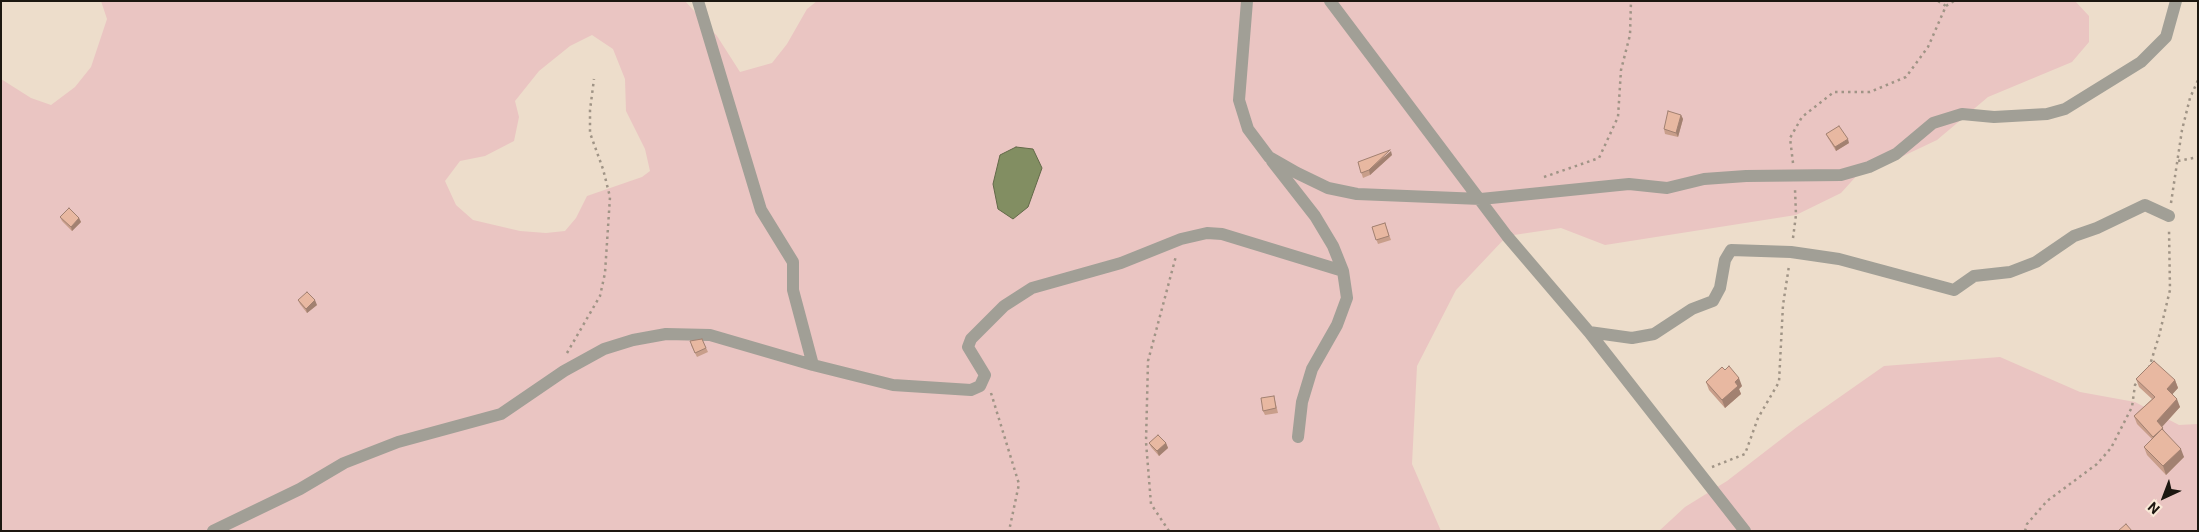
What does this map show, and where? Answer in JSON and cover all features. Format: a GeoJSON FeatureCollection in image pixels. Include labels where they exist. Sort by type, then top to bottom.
{"type":"FeatureCollection","features":[{"type":"Feature","properties":{"kind":"street"},"geometry":{"type":"LineString","coordinates":[[698,1],[761,210],[793,262],[793,290],[813,365]]}},
{"type":"Feature","properties":{"kind":"street"},"geometry":{"type":"LineString","coordinates":[[1246,1],[1239,100],[1248,128],[1315,216],[1333,246],[1343,271],[1347,298],[1338,325],[1312,369],[1302,402],[1298,437]]}},
{"type":"Feature","properties":{"kind":"street"},"geometry":{"type":"LineString","coordinates":[[1330,1],[1507,236],[1589,332],[1745,531]]}},
{"type":"Feature","properties":{"kind":"street"},"geometry":{"type":"LineString","coordinates":[[1270,157],[1328,188],[1357,194],[1481,199],[1629,184],[1667,188],[1704,179],[1746,176],[1841,176],[1869,168],[1896,154],[1933,123],[1962,114],[1994,117],[2046,114],[2065,109],[2141,62],[2166,38],[2176,1]]}},
{"type":"Feature","properties":{"kind":"street"},"geometry":{"type":"LineString","coordinates":[[1589,332],[1632,338],[1654,334],[1692,309],[1712,301],[1720,288],[1726,260],[1732,250],[1791,252],[1838,259],[1954,290],[1974,276],[2010,272],[2036,262],[2074,236],[2097,228],[2145,205],[2169,216]]}},
{"type":"Feature","properties":{"kind":"street"},"geometry":{"type":"LineString","coordinates":[[213,531],[300,489],[344,463],[398,442],[502,414],[564,371],[604,349],[633,340],[666,334],[710,335],[813,365],[893,385],[971,390],[980,386],[985,375],[968,347],[971,339],[1004,306],[1032,288],[1121,263],[1180,239],[1207,233],[1222,234],[1343,271]]}},
{"type":"Feature","properties":{"kind":"path"},"geometry":{"type":"LineString","coordinates":[[1536,180],[1599,158],[1618,117],[1621,70],[1630,35],[1631,1]]}},
{"type":"Feature","properties":{"kind":"path"},"geometry":{"type":"LineString","coordinates":[[1938,1],[1946,6]]}},
{"type":"Feature","properties":{"kind":"path"},"geometry":{"type":"LineString","coordinates":[[1699,472],[1745,454],[1758,418],[1779,382],[1783,305],[1796,215],[1790,138],[1802,117],[1834,92],[1870,92],[1906,77],[1928,47],[1946,6],[1954,1]]}},
{"type":"Feature","properties":{"kind":"path"},"geometry":{"type":"LineString","coordinates":[[564,371],[567,354],[600,296],[605,273],[610,197],[603,168],[590,133],[594,79]]}},
{"type":"Feature","properties":{"kind":"path"},"geometry":{"type":"LineString","coordinates":[[2024,531],[2027,524],[2047,501],[2097,464],[2111,448],[2132,407],[2135,385],[2149,368],[2170,290],[2169,216],[2182,130],[2190,98],[2198,80]]}},
{"type":"Feature","properties":{"kind":"path"},"geometry":{"type":"LineString","coordinates":[[2178,161],[2198,157]]}},
{"type":"Feature","properties":{"kind":"path"},"geometry":{"type":"LineString","coordinates":[[1169,531],[1151,504],[1146,442],[1148,361],[1180,239]]}},
{"type":"Feature","properties":{"kind":"path"},"geometry":{"type":"LineString","coordinates":[[985,375],[1019,484],[1008,531]]}},
{"type":"Feature","properties":{"kind":"shaded area"},"geometry":{"type":"Polygon","coordinates":[[[101,1],[685,1],[717,36],[740,72],[772,63],[787,44],[807,9],[817,1],[2075,1],[2089,16],[2089,42],[2072,62],[1988,97],[1937,140],[1899,158],[1860,172],[1841,193],[1796,215],[1605,245],[1561,228],[1507,236],[1456,290],[1417,366],[1412,464],[1441,531],[1,531],[1,79],[31,98],[51,105],[75,87],[91,67],[107,19],[101,1]],[[592,35],[570,46],[539,71],[515,101],[519,117],[514,141],[485,156],[460,161],[445,181],[456,205],[473,220],[520,231],[546,233],[565,231],[576,218],[587,196],[642,177],[650,171],[645,149],[626,111],[625,79],[613,49],[592,35]]]}},
{"type":"Feature","properties":{"kind":"shaded area"},"geometry":{"type":"Polygon","coordinates":[[[1016,147],[1033,149],[1042,168],[1028,207],[1013,219],[998,209],[993,184],[1000,155],[1016,147]]]}},
{"type":"Feature","properties":{"kind":"shaded area"},"geometry":{"type":"Polygon","coordinates":[[[2000,357],[2080,392],[2135,402],[2179,425],[2198,424],[2198,531],[1659,531],[1685,507],[1727,481],[1797,427],[1884,366],[2000,357]]]}},
{"type":"Feature","properties":{"kind":"building"},"geometry":{"type":"Polygon","coordinates":[[[1668,111],[1681,115],[1676,133],[1664,129],[1668,111]]]}},
{"type":"Feature","properties":{"kind":"building"},"geometry":{"type":"Polygon","coordinates":[[[1839,126],[1848,139],[1835,147],[1826,134],[1839,126]]]}},
{"type":"Feature","properties":{"kind":"building"},"geometry":{"type":"Polygon","coordinates":[[[1390,150],[1369,170],[1361,173],[1358,162],[1390,150]]]}},
{"type":"Feature","properties":{"kind":"building"},"geometry":{"type":"Polygon","coordinates":[[[69,208],[79,218],[71,227],[60,217],[69,208]]]}},
{"type":"Feature","properties":{"kind":"building"},"geometry":{"type":"Polygon","coordinates":[[[1385,223],[1389,236],[1376,240],[1372,227],[1385,223]]]}},
{"type":"Feature","properties":{"kind":"building"},"geometry":{"type":"Polygon","coordinates":[[[307,292],[315,300],[306,309],[298,300],[307,292]]]}},
{"type":"Feature","properties":{"kind":"building"},"geometry":{"type":"Polygon","coordinates":[[[702,339],[706,348],[695,353],[690,341],[702,339]]]}},
{"type":"Feature","properties":{"kind":"building"},"geometry":{"type":"Polygon","coordinates":[[[2154,361],[2175,380],[2167,389],[2177,399],[2157,421],[2163,428],[2153,437],[2134,416],[2155,397],[2136,379],[2154,361]]]}},
{"type":"Feature","properties":{"kind":"building"},"geometry":{"type":"Polygon","coordinates":[[[1729,366],[1739,378],[1735,382],[1738,386],[1722,400],[1706,382],[1722,367],[1725,370],[1729,366]]]}},
{"type":"Feature","properties":{"kind":"building"},"geometry":{"type":"Polygon","coordinates":[[[1274,396],[1276,408],[1263,411],[1261,398],[1274,396]]]}},
{"type":"Feature","properties":{"kind":"building"},"geometry":{"type":"Polygon","coordinates":[[[2162,429],[2181,449],[2163,466],[2144,447],[2162,429]]]}},
{"type":"Feature","properties":{"kind":"building"},"geometry":{"type":"Polygon","coordinates":[[[1158,435],[1166,443],[1157,451],[1149,443],[1158,435]]]}},
{"type":"Feature","properties":{"kind":"building"},"geometry":{"type":"Polygon","coordinates":[[[2126,524],[2132,531],[2118,531],[2126,524]]]}}]}
